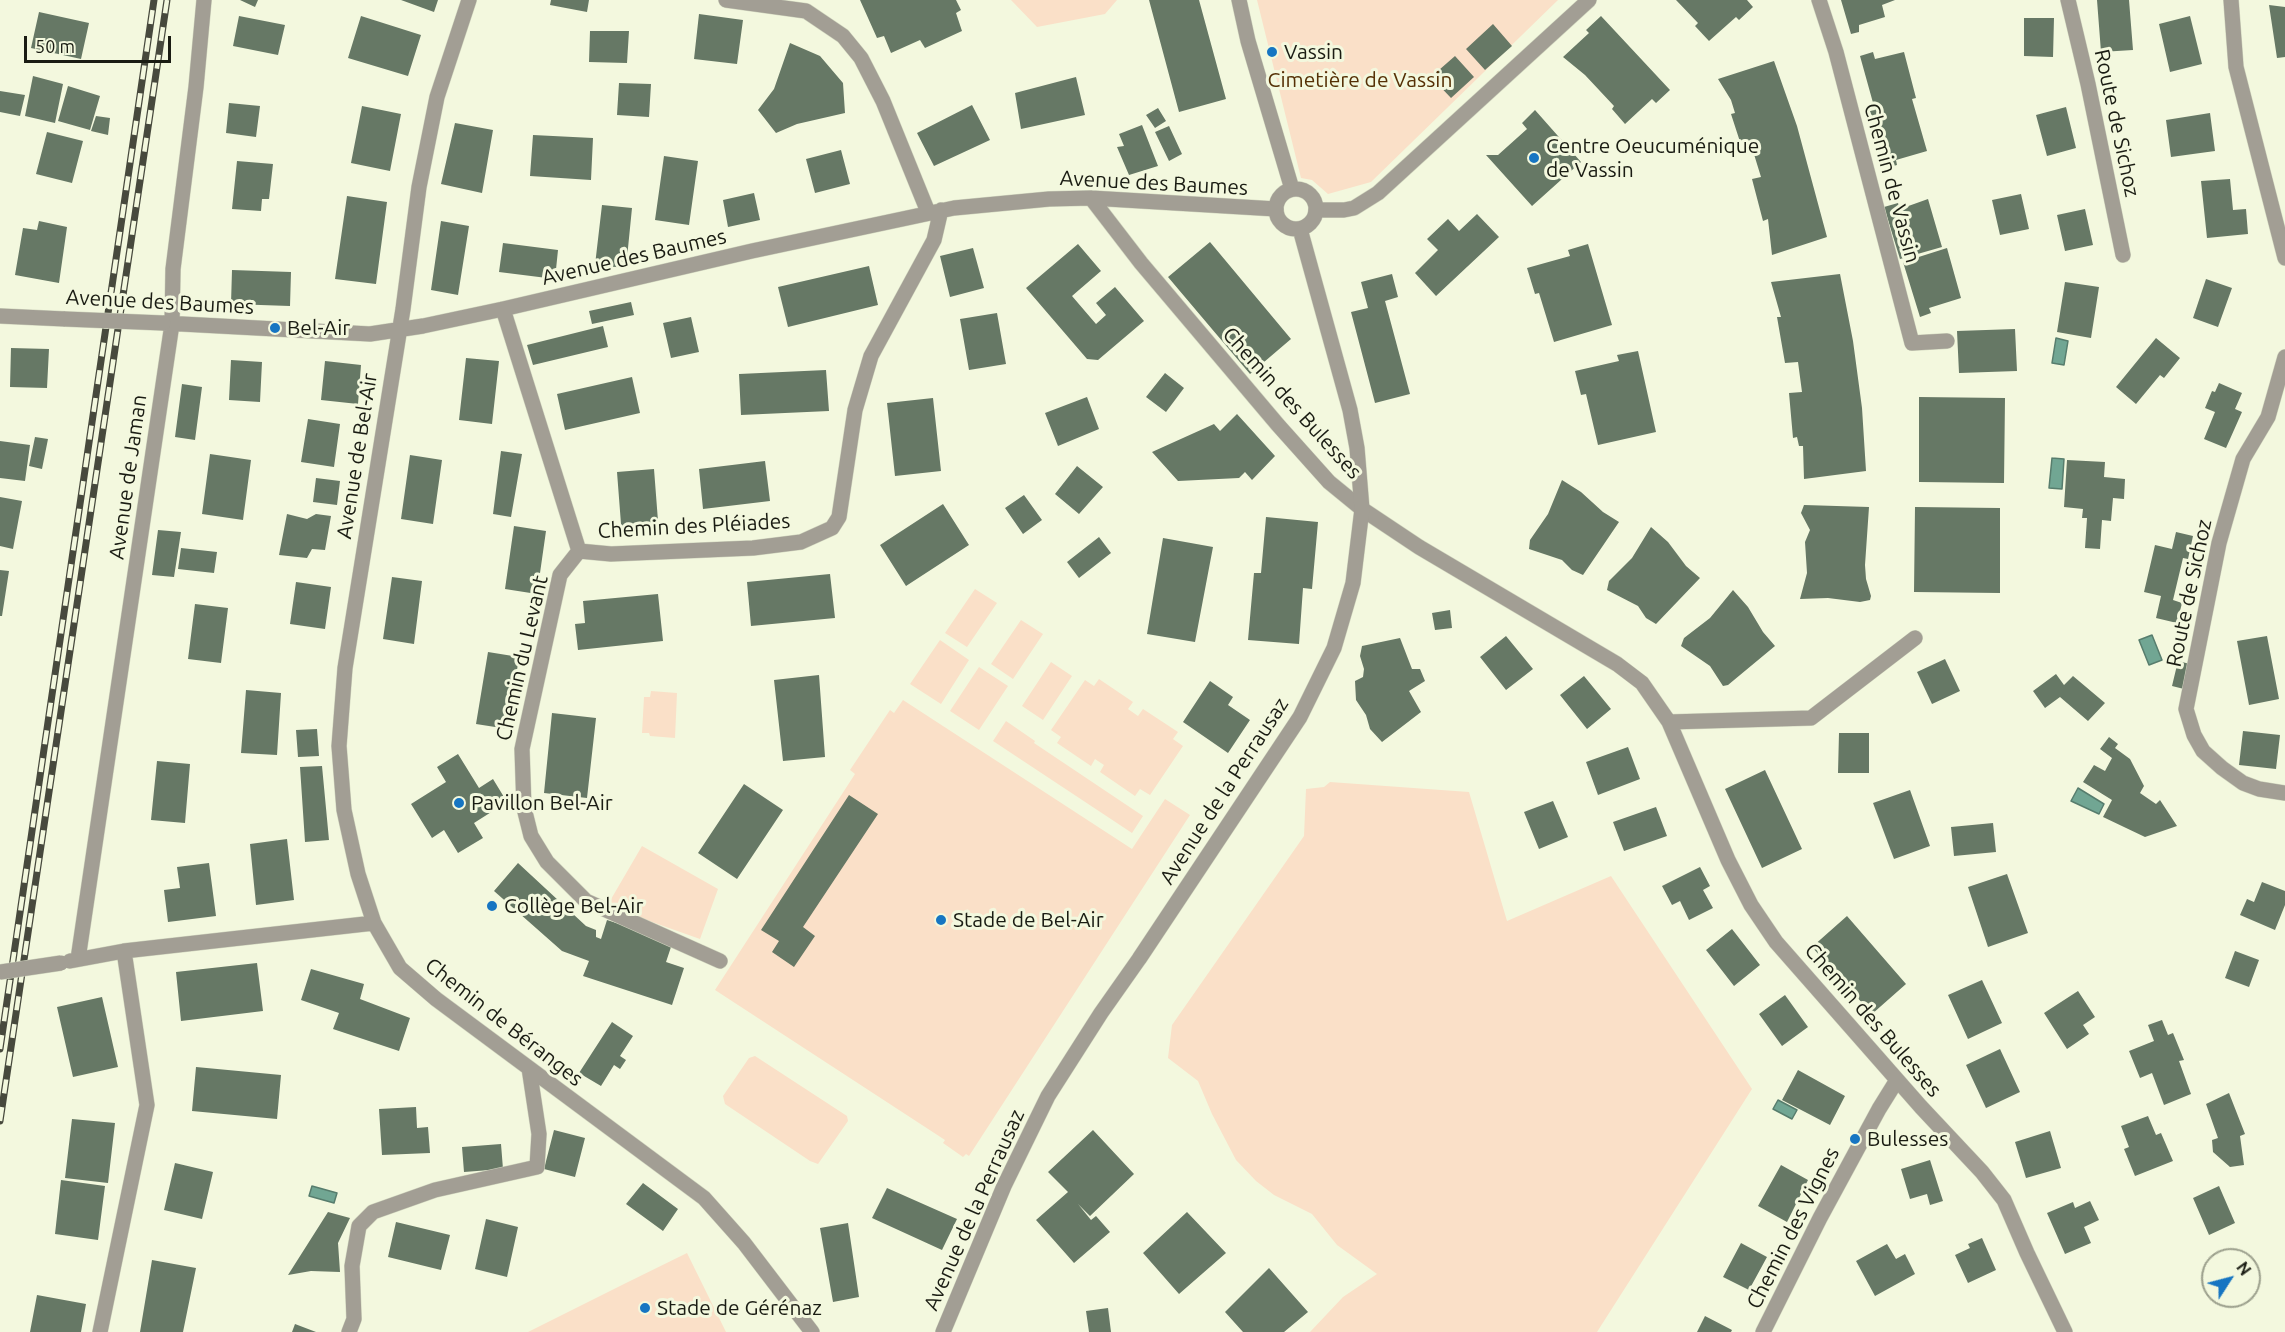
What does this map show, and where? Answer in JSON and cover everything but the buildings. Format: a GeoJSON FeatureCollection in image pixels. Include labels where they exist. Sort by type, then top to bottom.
{"type":"FeatureCollection","features":[{"type":"Feature","properties":{"kind":"street","name":"Avenue de Jaman"},"geometry":{"type":"LineString","coordinates":[[78,959],[167,324],[196,87],[204,0]]}},
{"type":"Feature","properties":{"kind":"street","name":"Avenue de Bel-Air"},"geometry":{"type":"LineString","coordinates":[[374,922],[358,874],[344,810],[339,746],[340,715],[348,644],[400,328],[419,187],[437,97],[469,0]]}},
{"type":"Feature","properties":{"kind":"street"},"geometry":{"type":"LineString","coordinates":[[726,0],[806,12],[843,36],[861,58],[935,211]]}},
{"type":"Feature","properties":{"kind":"street"},"geometry":{"type":"LineString","coordinates":[[1239,0],[1248,40],[1292,189]]}},
{"type":"Feature","properties":{"kind":"street"},"geometry":{"type":"LineString","coordinates":[[1317,210],[1354,208],[1378,193],[1589,0]]}},
{"type":"Feature","properties":{"kind":"street","name":"Chemin de Vassin"},"geometry":{"type":"LineString","coordinates":[[1819,0],[1836,52],[1912,343],[1947,341]]}},
{"type":"Feature","properties":{"kind":"street","name":"Route de Sichoz"},"geometry":{"type":"LineString","coordinates":[[2068,0],[2088,84],[2123,255]]}},
{"type":"Feature","properties":{"kind":"street"},"geometry":{"type":"LineString","coordinates":[[2231,0],[2236,67],[2285,258]]}},
{"type":"Feature","properties":{"kind":"street"},"geometry":{"type":"LineString","coordinates":[[1292,189],[1300,189],[1312,197],[1317,210],[1311,223],[1293,230],[1281,223],[1276,209],[1281,196],[1292,189]]}},
{"type":"Feature","properties":{"kind":"street","name":"Avenue des Baumes"},"geometry":{"type":"LineString","coordinates":[[0,316],[370,334],[423,326],[503,309],[935,211],[1049,199],[1091,198],[1276,209]]}},
{"type":"Feature","properties":{"kind":"street","name":"Chemin des Bulesses"},"geometry":{"type":"LineString","coordinates":[[1091,198],[1141,263],[1329,482],[1362,509],[1419,547],[1630,673],[1642,683],[1669,722],[1728,860],[1751,904],[1776,942],[1897,1080],[1982,1172],[2004,1200],[2065,1332]]}},
{"type":"Feature","properties":{"kind":"street","name":"Chemin des Pléiades"},"geometry":{"type":"LineString","coordinates":[[579,551],[611,554],[753,548],[801,542],[832,528],[839,517],[855,410],[870,356],[934,240],[935,211]]}},
{"type":"Feature","properties":{"kind":"street","name":"Avenue de la Perrausaz"},"geometry":{"type":"LineString","coordinates":[[943,1332],[1004,1186],[1048,1096],[1101,1013],[1300,717],[1334,648],[1353,583],[1362,509],[1357,448],[1350,410],[1300,229]]}},
{"type":"Feature","properties":{"kind":"street"},"geometry":{"type":"LineString","coordinates":[[503,309],[579,551]]}},
{"type":"Feature","properties":{"kind":"street","name":"Route de Sichoz"},"geometry":{"type":"LineString","coordinates":[[2285,357],[2268,417],[2243,459],[2219,543],[2186,709],[2194,735],[2203,751],[2222,768],[2251,786],[2285,793]]}},
{"type":"Feature","properties":{"kind":"street","name":"Chemin du Levant"},"geometry":{"type":"LineString","coordinates":[[579,551],[560,575],[522,749],[524,808],[531,836],[547,861],[586,901],[720,961]]}},
{"type":"Feature","properties":{"kind":"street"},"geometry":{"type":"LineString","coordinates":[[1669,722],[1811,718],[1915,638]]}},
{"type":"Feature","properties":{"kind":"street"},"geometry":{"type":"LineString","coordinates":[[0,972],[124,951],[374,922]]}},
{"type":"Feature","properties":{"kind":"street","name":"Chemin de Béranges"},"geometry":{"type":"LineString","coordinates":[[374,922],[400,968],[436,999],[618,1136],[691,1186],[710,1203],[744,1242],[812,1332]]}},
{"type":"Feature","properties":{"kind":"street"},"geometry":{"type":"LineString","coordinates":[[100,1332],[147,1106],[124,951]]}},
{"type":"Feature","properties":{"kind":"street"},"geometry":{"type":"LineString","coordinates":[[349,1332],[354,1319],[352,1266],[359,1226],[373,1212],[435,1190],[537,1167],[539,1134],[529,1068]]}},
{"type":"Feature","properties":{"kind":"street","name":"Chemin des Vignes"},"geometry":{"type":"LineString","coordinates":[[1763,1332],[1879,1108],[1897,1080]]}},
{"type":"Feature","properties":{"kind":"green space"},"geometry":{"type":"Polygon","coordinates":[[[1011,0],[1117,0],[1105,14],[1037,27],[1011,0]]]}},
{"type":"Feature","properties":{"kind":"green space","name":"Cimetière de Vassin"},"geometry":{"type":"Polygon","coordinates":[[[1257,0],[1558,0],[1371,182],[1328,194],[1312,180],[1301,178],[1257,0]]]}},
{"type":"Feature","properties":{"kind":"green space"},"geometry":{"type":"Polygon","coordinates":[[[975,589],[997,603],[967,647],[945,633],[975,589]]]}},
{"type":"Feature","properties":{"kind":"green space"},"geometry":{"type":"Polygon","coordinates":[[[1021,620],[1043,634],[1013,679],[991,664],[1021,620]]]}},
{"type":"Feature","properties":{"kind":"green space"},"geometry":{"type":"Polygon","coordinates":[[[940,640],[969,660],[941,704],[910,684],[940,640]]]}},
{"type":"Feature","properties":{"kind":"green space"},"geometry":{"type":"Polygon","coordinates":[[[1051,662],[1072,676],[1043,720],[1022,706],[1051,662]]]}},
{"type":"Feature","properties":{"kind":"green space"},"geometry":{"type":"Polygon","coordinates":[[[979,667],[1008,686],[979,730],[950,711],[979,667]]]}},
{"type":"Feature","properties":{"kind":"green space"},"geometry":{"type":"Polygon","coordinates":[[[1099,679],[1133,702],[1128,709],[1138,716],[1143,709],[1178,732],[1173,739],[1183,746],[1150,795],[1140,789],[1135,796],[1100,772],[1104,765],[1095,759],[1091,766],[1057,743],[1061,737],[1051,730],[1085,680],[1094,686],[1099,679]]]}},
{"type":"Feature","properties":{"kind":"green space"},"geometry":{"type":"Polygon","coordinates":[[[651,691],[677,693],[675,738],[642,733],[644,697],[650,697],[651,691]]]}},
{"type":"Feature","properties":{"kind":"green space","name":"Stade de Bel-Air"},"geometry":{"type":"Polygon","coordinates":[[[903,700],[1132,849],[1165,799],[1190,815],[969,1156],[966,1154],[963,1157],[943,1143],[945,1140],[715,990],[855,774],[850,770],[890,710],[894,713],[903,700]]]}},
{"type":"Feature","properties":{"kind":"green space"},"geometry":{"type":"Polygon","coordinates":[[[1006,721],[1035,741],[1034,743],[1143,816],[1132,833],[993,741],[1006,721]]]}},
{"type":"Feature","properties":{"kind":"green space"},"geometry":{"type":"Polygon","coordinates":[[[1330,782],[1469,792],[1507,921],[1611,876],[1752,1089],[1597,1332],[1310,1332],[1343,1297],[1377,1274],[1337,1245],[1312,1214],[1274,1195],[1256,1181],[1236,1160],[1198,1081],[1168,1058],[1172,1025],[1304,836],[1306,789],[1324,787],[1330,782]]]}},
{"type":"Feature","properties":{"kind":"green space"},"geometry":{"type":"Polygon","coordinates":[[[642,846],[718,889],[700,939],[607,906],[642,846]]]}},
{"type":"Feature","properties":{"kind":"green space"},"geometry":{"type":"Polygon","coordinates":[[[755,1056],[847,1116],[848,1121],[818,1164],[810,1161],[725,1104],[723,1096],[749,1058],[755,1056]]]}},
{"type":"Feature","properties":{"kind":"green space","name":"Stade de Gérénaz"},"geometry":{"type":"Polygon","coordinates":[[[687,1253],[726,1332],[528,1332],[624,1284],[687,1253]]]}},
{"type":"Feature","properties":{"kind":"shaded area"},"geometry":{"type":"Polygon","coordinates":[[[2056,338],[2068,341],[2064,365],[2052,363],[2056,338]]]}},
{"type":"Feature","properties":{"kind":"shaded area"},"geometry":{"type":"Polygon","coordinates":[[[2052,458],[2064,459],[2062,489],[2049,488],[2052,458]]]}},
{"type":"Feature","properties":{"kind":"shaded area"},"geometry":{"type":"Polygon","coordinates":[[[2152,635],[2162,660],[2149,665],[2139,640],[2152,635]]]}},
{"type":"Feature","properties":{"kind":"shaded area"},"geometry":{"type":"Polygon","coordinates":[[[2078,788],[2104,804],[2099,814],[2071,801],[2078,788]]]}},
{"type":"Feature","properties":{"kind":"shaded area"},"geometry":{"type":"Polygon","coordinates":[[[1778,1100],[1797,1110],[1792,1119],[1773,1109],[1778,1100]]]}},
{"type":"Feature","properties":{"kind":"shaded area"},"geometry":{"type":"Polygon","coordinates":[[[312,1186],[337,1193],[334,1203],[309,1196],[312,1186]]]}},
{"type":"Feature","properties":{"kind":"railway"},"geometry":{"type":"LineString","coordinates":[[0,1049],[154,0]]}},
{"type":"Feature","properties":{"kind":"railway"},"geometry":{"type":"LineString","coordinates":[[0,1121],[167,0]]}},
{"type":"Feature","properties":{"kind":"place","name":"Vassin"},"geometry":{"type":"Point","coordinates":[1272,52]}},
{"type":"Feature","properties":{"kind":"place","name":"Centre Oeucuménique de Vassin"},"geometry":{"type":"Point","coordinates":[1534,158]}},
{"type":"Feature","properties":{"kind":"place","name":"Bel-Air"},"geometry":{"type":"Point","coordinates":[275,328]}},
{"type":"Feature","properties":{"kind":"place","name":"Pavillon Bel-Air"},"geometry":{"type":"Point","coordinates":[459,803]}},
{"type":"Feature","properties":{"kind":"place","name":"Collège Bel-Air"},"geometry":{"type":"Point","coordinates":[492,906]}},
{"type":"Feature","properties":{"kind":"place","name":"Stade de Bel-Air"},"geometry":{"type":"Point","coordinates":[941,920]}},
{"type":"Feature","properties":{"kind":"place","name":"Bulesses"},"geometry":{"type":"Point","coordinates":[1855,1139]}},
{"type":"Feature","properties":{"kind":"place","name":"Stade de Gérénaz"},"geometry":{"type":"Point","coordinates":[645,1308]}}]}
